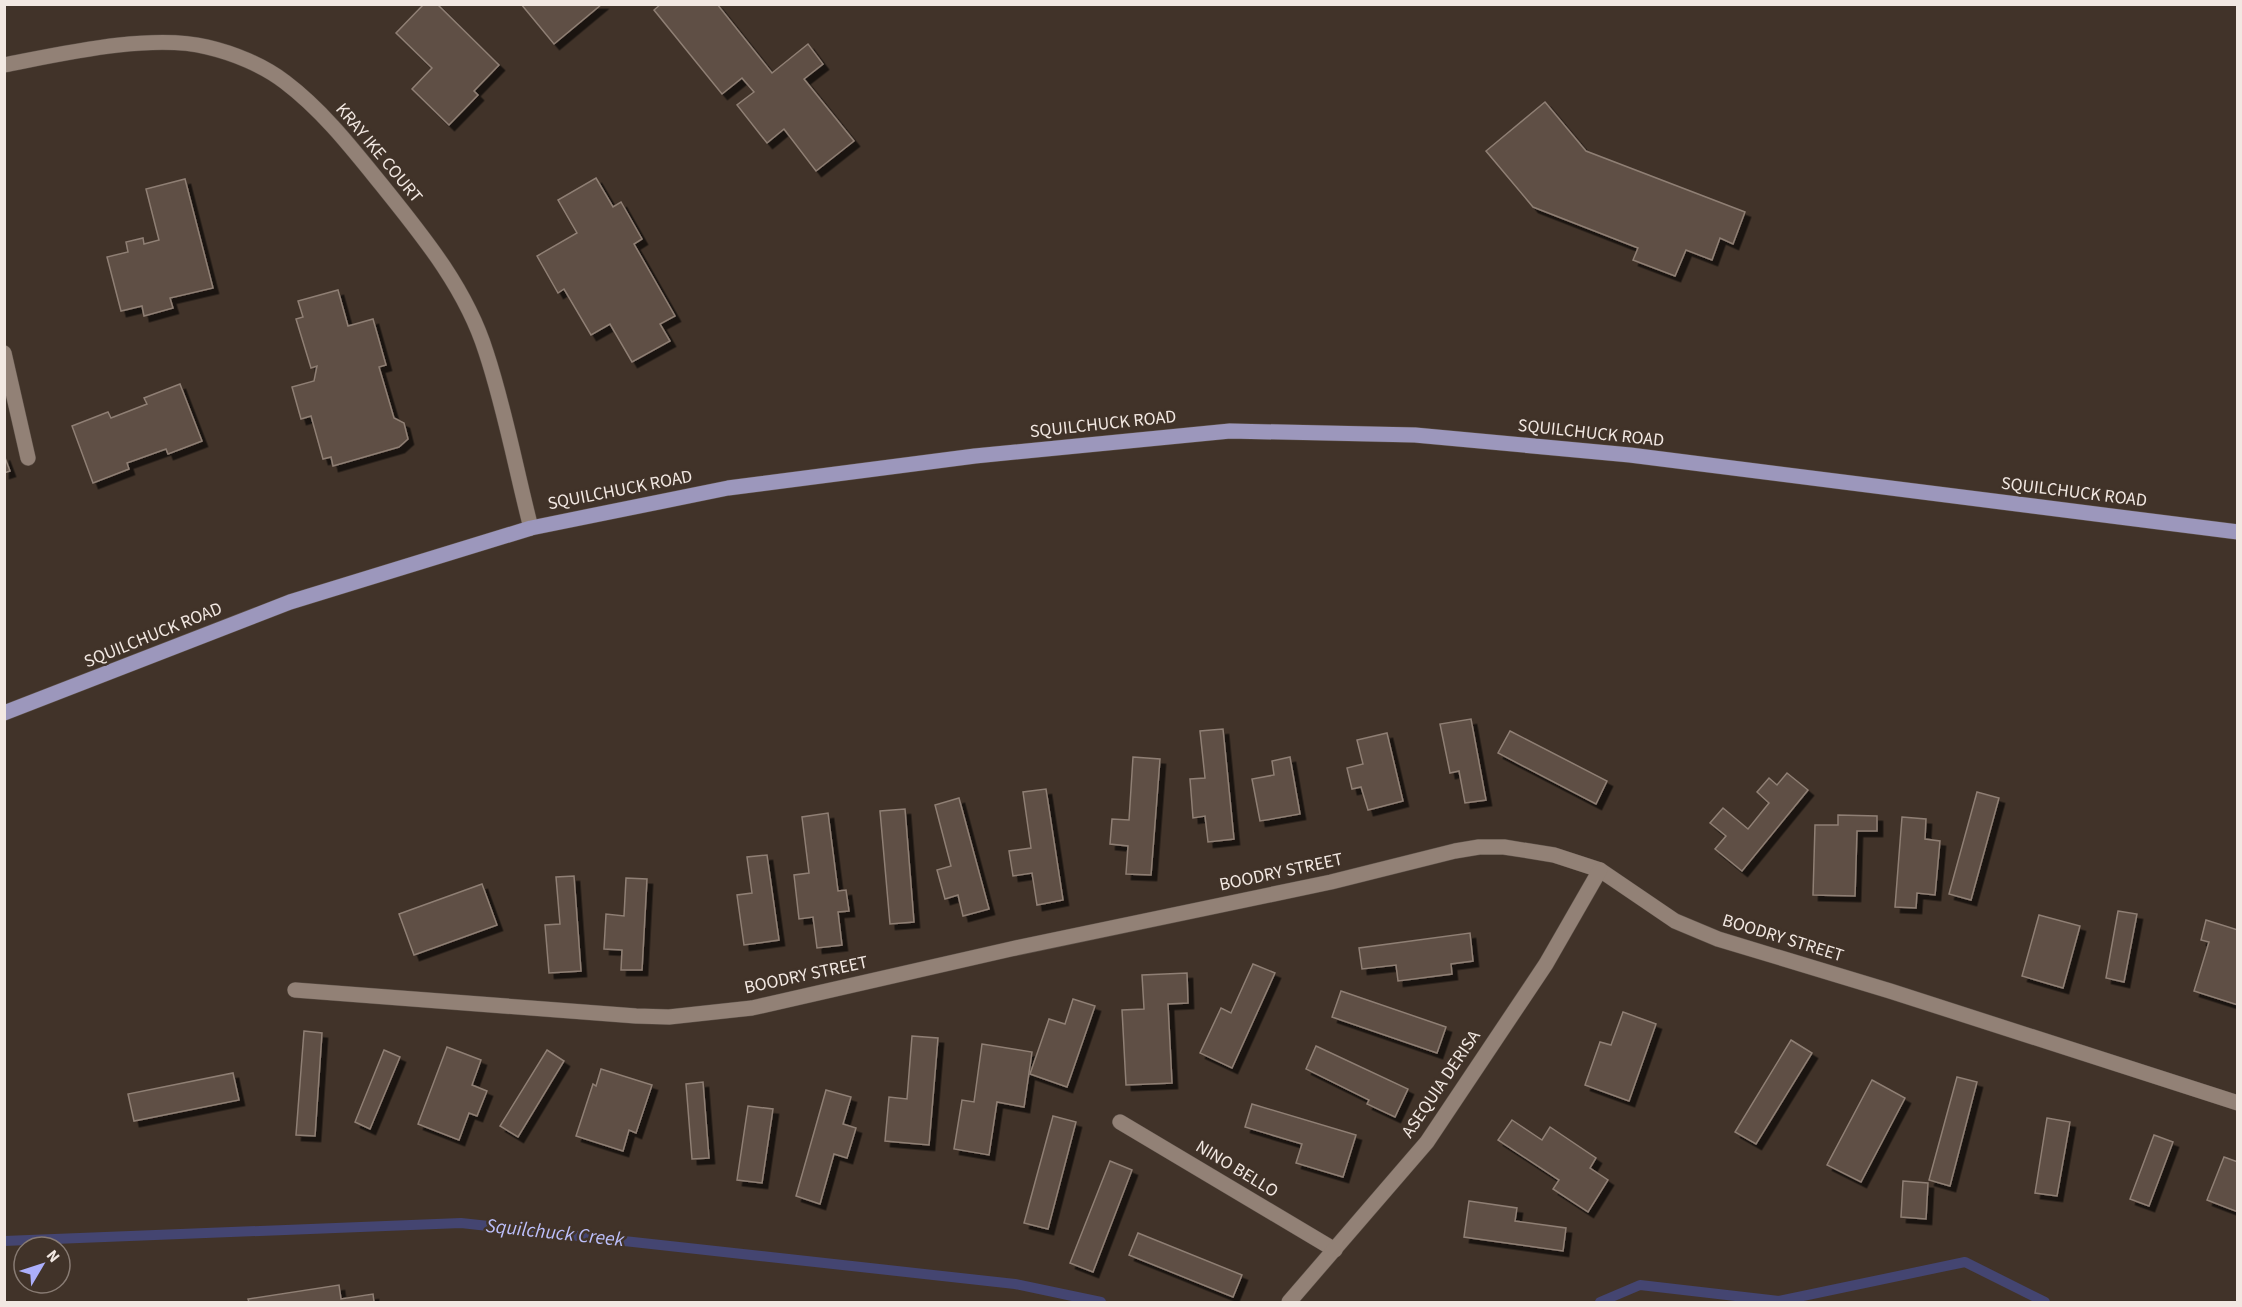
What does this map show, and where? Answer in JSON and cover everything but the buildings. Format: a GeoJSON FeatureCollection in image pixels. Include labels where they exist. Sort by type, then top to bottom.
{"type":"FeatureCollection","features":[{"type":"Feature","properties":{"kind":"main road","name":"SQUILCHUCK ROAD"},"geometry":{"type":"LineString","coordinates":[[4,713],[290,602],[531,528],[728,488],[975,456],[1230,431],[1415,435],[1630,455],[2238,532]]}},
{"type":"Feature","properties":{"kind":"street","name":"KRAY IKE COURT"},"geometry":{"type":"LineString","coordinates":[[4,65],[161,42],[206,46],[252,63],[283,81],[316,108],[357,154],[426,242],[452,279],[471,314],[486,351],[531,528]]}},
{"type":"Feature","properties":{"kind":"street"},"geometry":{"type":"LineString","coordinates":[[4,353],[28,458]]}},
{"type":"Feature","properties":{"kind":"street","name":"BOODRY STREET"},"geometry":{"type":"LineString","coordinates":[[295,990],[636,1016],[712,1013],[752,1008],[1011,949],[1330,882],[1479,847],[1504,847],[1554,855],[1600,870],[1676,921],[1718,939],[1890,991],[2238,1104]]}},
{"type":"Feature","properties":{"kind":"street","name":"ASEQUIA DERISA"},"geometry":{"type":"LineString","coordinates":[[1289,1302],[1427,1142],[1546,964],[1600,870]]}},
{"type":"Feature","properties":{"kind":"street","name":"NINO BELLO"},"geometry":{"type":"LineString","coordinates":[[1120,1122],[1335,1250]]}},
{"type":"Feature","properties":{"kind":"waterway","name":"Squilchuck Creek"},"geometry":{"type":"LineString","coordinates":[[4,1241],[461,1223],[1015,1284],[1101,1302]]}},
{"type":"Feature","properties":{"kind":"waterway","name":"Squilchuck Creek"},"geometry":{"type":"LineString","coordinates":[[1600,1302],[1640,1285],[1779,1301],[1965,1262],[2045,1302]]}}]}
